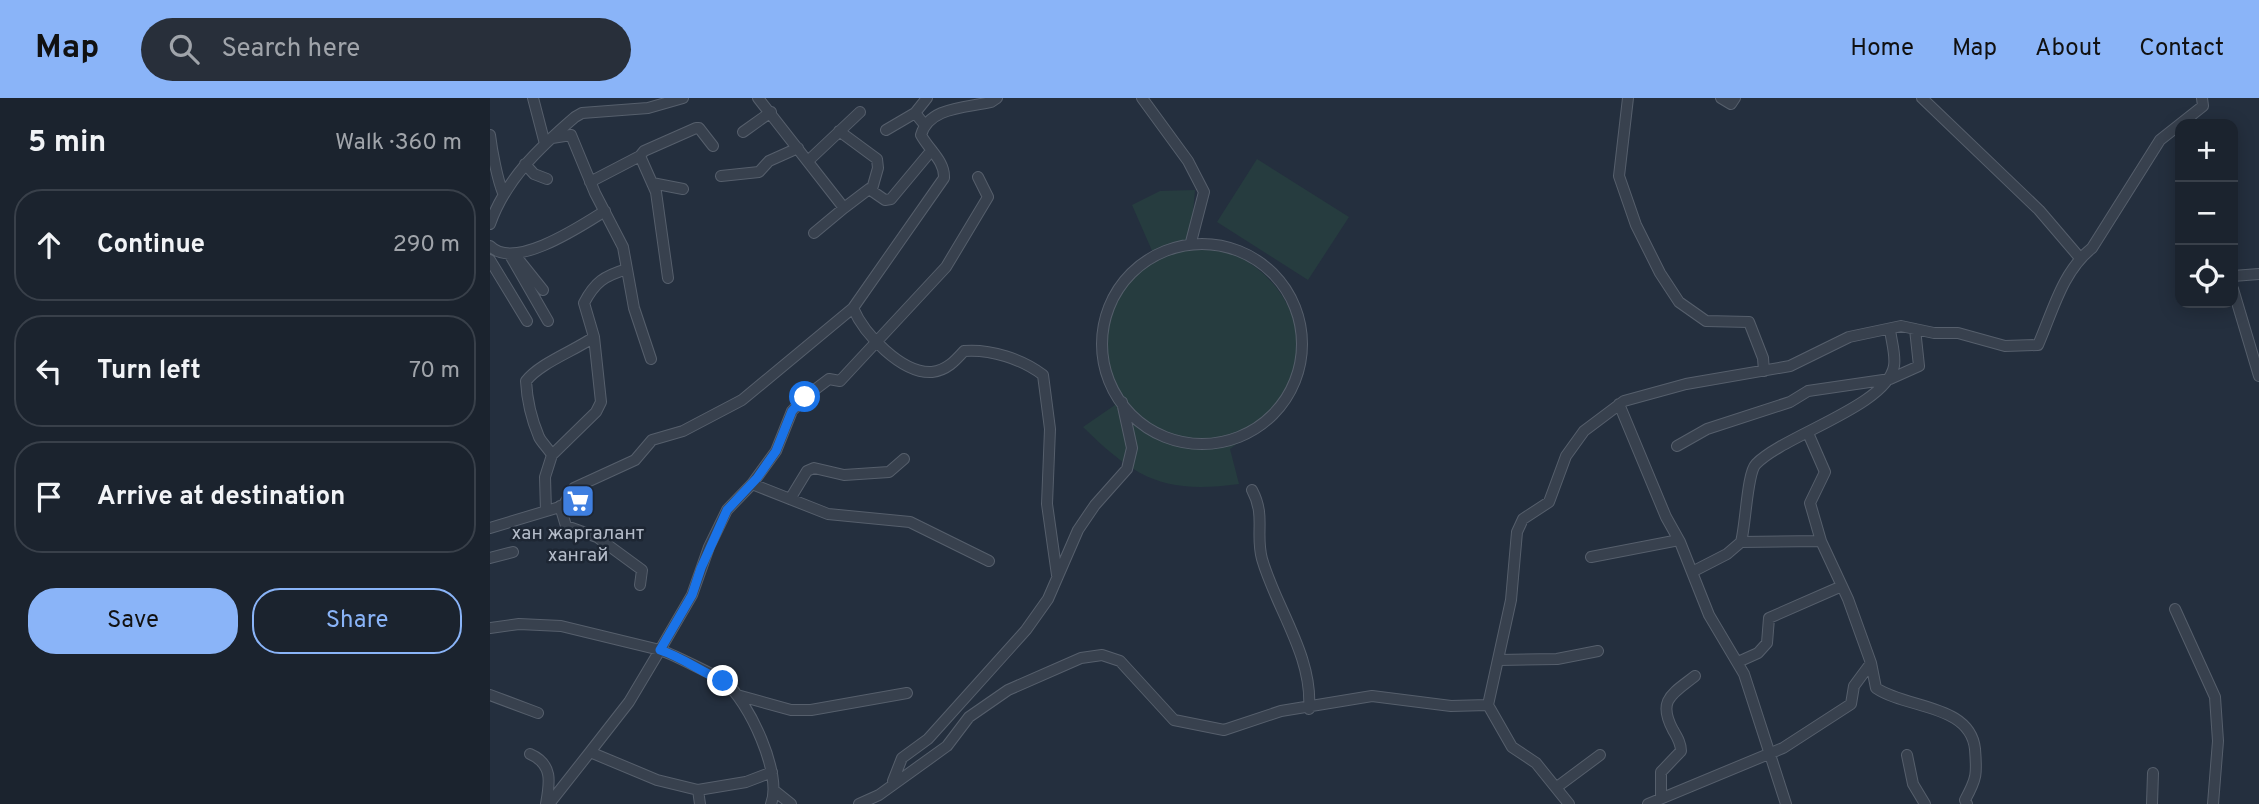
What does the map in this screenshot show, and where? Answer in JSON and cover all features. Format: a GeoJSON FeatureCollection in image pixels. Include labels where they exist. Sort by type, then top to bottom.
{"type":"FeatureCollection","features":[{"type":"Feature","properties":{"kind":"street"},"geometry":{"type":"LineString","coordinates":[[533,98],[548,141]]}},
{"type":"Feature","properties":{"kind":"street"},"geometry":{"type":"LineString","coordinates":[[490,224],[494,206],[525,164],[582,113],[648,108],[683,98]]}},
{"type":"Feature","properties":{"kind":"street"},"geometry":{"type":"LineString","coordinates":[[758,98],[808,161],[823,186],[844,208]]}},
{"type":"Feature","properties":{"kind":"street"},"geometry":{"type":"LineString","coordinates":[[886,130],[915,113],[927,98]]}},
{"type":"Feature","properties":{"kind":"street"},"geometry":{"type":"LineString","coordinates":[[490,528],[560,506],[574,488],[635,460],[652,440],[683,431],[741,400],[853,309],[944,178],[943,168],[921,135],[924,124],[934,115],[997,98]]}},
{"type":"Feature","properties":{"kind":"street"},"geometry":{"type":"LineString","coordinates":[[1142,98],[1188,161],[1203,192],[1191,242]]}},
{"type":"Feature","properties":{"kind":"street"},"geometry":{"type":"LineString","coordinates":[[1628,98],[1619,176],[1636,225],[1660,273],[1686,308],[1706,321],[1749,322],[1760,348],[1764,371]]}},
{"type":"Feature","properties":{"kind":"street"},"geometry":{"type":"LineString","coordinates":[[1721,98],[1731,104],[1735,98]]}},
{"type":"Feature","properties":{"kind":"street"},"geometry":{"type":"LineString","coordinates":[[1922,98],[2039,210],[2080,258]]}},
{"type":"Feature","properties":{"kind":"street"},"geometry":{"type":"LineString","coordinates":[[1569,804],[1536,763],[1512,747],[1488,705],[1511,600],[1517,532],[1523,519],[1549,502],[1566,456],[1584,431],[1619,404],[1686,384],[1790,366],[1849,337],[1901,326],[1958,333],[2005,345],[2038,345],[2060,288],[2080,258],[2092,248],[2160,139],[2202,102]]}},
{"type":"Feature","properties":{"kind":"street"},"geometry":{"type":"LineString","coordinates":[[744,132],[771,112]]}},
{"type":"Feature","properties":{"kind":"street"},"geometry":{"type":"LineString","coordinates":[[808,161],[860,112]]}},
{"type":"Feature","properties":{"kind":"street"},"geometry":{"type":"LineString","coordinates":[[915,113],[924,124]]}},
{"type":"Feature","properties":{"kind":"street"},"geometry":{"type":"LineString","coordinates":[[590,182],[640,156],[644,151],[696,128],[699,128],[713,146]]}},
{"type":"Feature","properties":{"kind":"street"},"geometry":{"type":"LineString","coordinates":[[814,233],[844,208],[872,190],[878,168],[877,159],[839,131]]}},
{"type":"Feature","properties":{"kind":"street"},"geometry":{"type":"LineString","coordinates":[[490,135],[497,178],[503,194]]}},
{"type":"Feature","properties":{"kind":"street"},"geometry":{"type":"LineString","coordinates":[[548,141],[571,135],[577,143],[590,182],[623,247],[634,308],[651,359]]}},
{"type":"Feature","properties":{"kind":"street"},"geometry":{"type":"LineString","coordinates":[[721,176],[759,172],[769,161],[798,148]]}},
{"type":"Feature","properties":{"kind":"street"},"geometry":{"type":"LineString","coordinates":[[872,190],[885,200],[891,199],[931,151]]}},
{"type":"Feature","properties":{"kind":"street"},"geometry":{"type":"LineString","coordinates":[[640,156],[652,183],[668,278]]}},
{"type":"Feature","properties":{"kind":"street"},"geometry":{"type":"LineString","coordinates":[[525,164],[534,174],[547,179]]}},
{"type":"Feature","properties":{"kind":"street"},"geometry":{"type":"LineString","coordinates":[[547,804],[623,711],[692,595],[727,510],[752,484],[776,451],[792,411],[829,379],[840,381],[946,267],[988,197],[978,177]]}},
{"type":"Feature","properties":{"kind":"street"},"geometry":{"type":"LineString","coordinates":[[652,183],[683,190]]}},
{"type":"Feature","properties":{"kind":"street"},"geometry":{"type":"LineString","coordinates":[[490,246],[495,251],[512,255],[563,235],[606,211]]}},
{"type":"Feature","properties":{"kind":"street"},"geometry":{"type":"LineString","coordinates":[[891,784],[902,758],[928,739],[1026,630],[1048,599],[1086,517],[1131,461],[1132,448],[1122,402],[1108,375],[1103,339],[1114,296],[1129,277],[1150,259],[1191,242],[1229,247],[1264,265],[1293,300],[1301,332],[1300,360],[1291,390],[1270,419],[1233,438],[1190,444],[1169,439],[1151,430],[1122,402]]}},
{"type":"Feature","properties":{"kind":"street"},"geometry":{"type":"LineString","coordinates":[[512,255],[543,290]]}},
{"type":"Feature","properties":{"kind":"street"},"geometry":{"type":"LineString","coordinates":[[512,255],[548,321]]}},
{"type":"Feature","properties":{"kind":"street"},"geometry":{"type":"LineString","coordinates":[[490,260],[527,321]]}},
{"type":"Feature","properties":{"kind":"street"},"geometry":{"type":"LineString","coordinates":[[546,511],[545,477],[552,455],[596,412],[601,402],[594,337],[584,303],[593,285],[604,276],[627,269]]}},
{"type":"Feature","properties":{"kind":"street"},"geometry":{"type":"LineString","coordinates":[[2238,276],[2259,274]]}},
{"type":"Feature","properties":{"kind":"street"},"geometry":{"type":"LineString","coordinates":[[2238,306],[2259,376]]}},
{"type":"Feature","properties":{"kind":"street"},"geometry":{"type":"LineString","coordinates":[[853,309],[877,344],[914,368],[931,372],[951,366],[964,351],[976,350],[1031,365],[1043,374],[1048,387],[1050,429],[1047,504],[1058,575]]}},
{"type":"Feature","properties":{"kind":"street"},"geometry":{"type":"LineString","coordinates":[[1692,572],[1727,554],[1741,542],[1749,499],[1747,479],[1755,465],[1781,445],[1808,433],[1872,396],[1890,379],[1894,365],[1890,329]]}},
{"type":"Feature","properties":{"kind":"street"},"geometry":{"type":"LineString","coordinates":[[1677,446],[1707,429],[1790,402],[1808,391],[1890,379],[1919,366],[1915,329]]}},
{"type":"Feature","properties":{"kind":"street"},"geometry":{"type":"LineString","coordinates":[[552,455],[540,439],[532,413],[526,404],[526,381],[541,366],[572,352],[594,337]]}},
{"type":"Feature","properties":{"kind":"street"},"geometry":{"type":"LineString","coordinates":[[1619,404],[1709,615],[1738,662],[1755,703],[1786,804]]}},
{"type":"Feature","properties":{"kind":"street"},"geometry":{"type":"LineString","coordinates":[[1808,433],[1825,472],[1810,503],[1821,541],[1842,586],[1871,663],[1876,688],[1890,698],[1961,721],[1973,735],[1978,778],[1965,800],[1967,804]]}},
{"type":"Feature","properties":{"kind":"street"},"geometry":{"type":"LineString","coordinates":[[790,499],[807,471],[814,468],[844,475],[889,472],[904,459]]}},
{"type":"Feature","properties":{"kind":"street"},"geometry":{"type":"LineString","coordinates":[[752,484],[828,514],[910,523],[989,561]]}},
{"type":"Feature","properties":{"kind":"street"},"geometry":{"type":"LineString","coordinates":[[1252,490],[1260,506],[1261,557],[1302,660],[1309,686],[1309,709]]}},
{"type":"Feature","properties":{"kind":"street"},"geometry":{"type":"LineString","coordinates":[[560,506],[566,526],[597,537],[642,570],[640,585]]}},
{"type":"Feature","properties":{"kind":"street"},"geometry":{"type":"LineString","coordinates":[[1591,557],[1679,540]]}},
{"type":"Feature","properties":{"kind":"street"},"geometry":{"type":"LineString","coordinates":[[1741,542],[1821,541]]}},
{"type":"Feature","properties":{"kind":"street"},"geometry":{"type":"LineString","coordinates":[[490,558],[513,552]]}},
{"type":"Feature","properties":{"kind":"street"},"geometry":{"type":"LineString","coordinates":[[1738,662],[1758,653],[1767,643],[1769,618],[1797,603],[1842,586]]}},
{"type":"Feature","properties":{"kind":"street"},"geometry":{"type":"LineString","coordinates":[[2175,609],[2215,697],[2218,741],[2213,804]]}},
{"type":"Feature","properties":{"kind":"street"},"geometry":{"type":"LineString","coordinates":[[490,628],[519,624],[561,626],[674,654],[688,665],[723,681],[750,715],[772,772],[776,792],[771,804]]}},
{"type":"Feature","properties":{"kind":"street"},"geometry":{"type":"LineString","coordinates":[[1499,660],[1557,659],[1598,651]]}},
{"type":"Feature","properties":{"kind":"street"},"geometry":{"type":"LineString","coordinates":[[859,804],[880,795],[891,784],[947,746],[955,739],[963,723],[994,696],[1091,656],[1109,656],[1119,661],[1174,720],[1224,730],[1281,711],[1309,709],[1372,696],[1451,706],[1488,705]]}},
{"type":"Feature","properties":{"kind":"street"},"geometry":{"type":"LineString","coordinates":[[1648,804],[1769,755],[1851,704],[1854,686],[1871,663]]}},
{"type":"Feature","properties":{"kind":"street"},"geometry":{"type":"LineString","coordinates":[[1661,797],[1661,772],[1681,751],[1681,745],[1664,714],[1665,705],[1673,693],[1695,676]]}},
{"type":"Feature","properties":{"kind":"street"},"geometry":{"type":"LineString","coordinates":[[735,695],[791,710],[811,710],[907,693]]}},
{"type":"Feature","properties":{"kind":"street"},"geometry":{"type":"LineString","coordinates":[[490,695],[538,713]]}},
{"type":"Feature","properties":{"kind":"street"},"geometry":{"type":"LineString","coordinates":[[590,752],[657,780],[698,790],[746,782],[772,772]]}},
{"type":"Feature","properties":{"kind":"street"},"geometry":{"type":"LineString","coordinates":[[530,754],[546,765],[549,774],[547,804]]}},
{"type":"Feature","properties":{"kind":"street"},"geometry":{"type":"LineString","coordinates":[[1557,787],[1600,755]]}},
{"type":"Feature","properties":{"kind":"street"},"geometry":{"type":"LineString","coordinates":[[1907,755],[1913,784],[1925,804]]}},
{"type":"Feature","properties":{"kind":"street"},"geometry":{"type":"LineString","coordinates":[[2152,773],[2152,804]]}},
{"type":"Feature","properties":{"kind":"street"},"geometry":{"type":"LineString","coordinates":[[698,790],[700,804]]}},
{"type":"Feature","properties":{"kind":"street"},"geometry":{"type":"LineString","coordinates":[[776,792],[791,804]]}},
{"type":"Feature","properties":{"kind":"green space"},"geometry":{"type":"Polygon","coordinates":[[[1257,159],[1349,217],[1308,280],[1217,222],[1257,159]]]}},
{"type":"Feature","properties":{"kind":"green space"},"geometry":{"type":"Polygon","coordinates":[[[1195,190],[1190,245],[1223,247],[1257,269],[1284,298],[1297,334],[1298,353],[1294,373],[1282,402],[1262,424],[1230,449],[1239,484],[1213,487],[1190,487],[1153,479],[1119,459],[1083,427],[1115,405],[1108,389],[1100,353],[1102,315],[1108,297],[1117,281],[1130,268],[1153,253],[1132,205],[1160,191],[1195,190]]]}},
{"type":"Feature","properties":{"kind":"place","name":"хан жаргалант хангай"},"geometry":{"type":"Point","coordinates":[578,501]}},
{"type":"Feature","properties":{"kind":"route"},"geometry":{"type":"LineString","coordinates":[[723,681],[688,665],[674,654],[660,650],[692,595],[709,547],[727,510],[757,478],[776,451],[781,432],[792,411],[805,397]]}}]}
